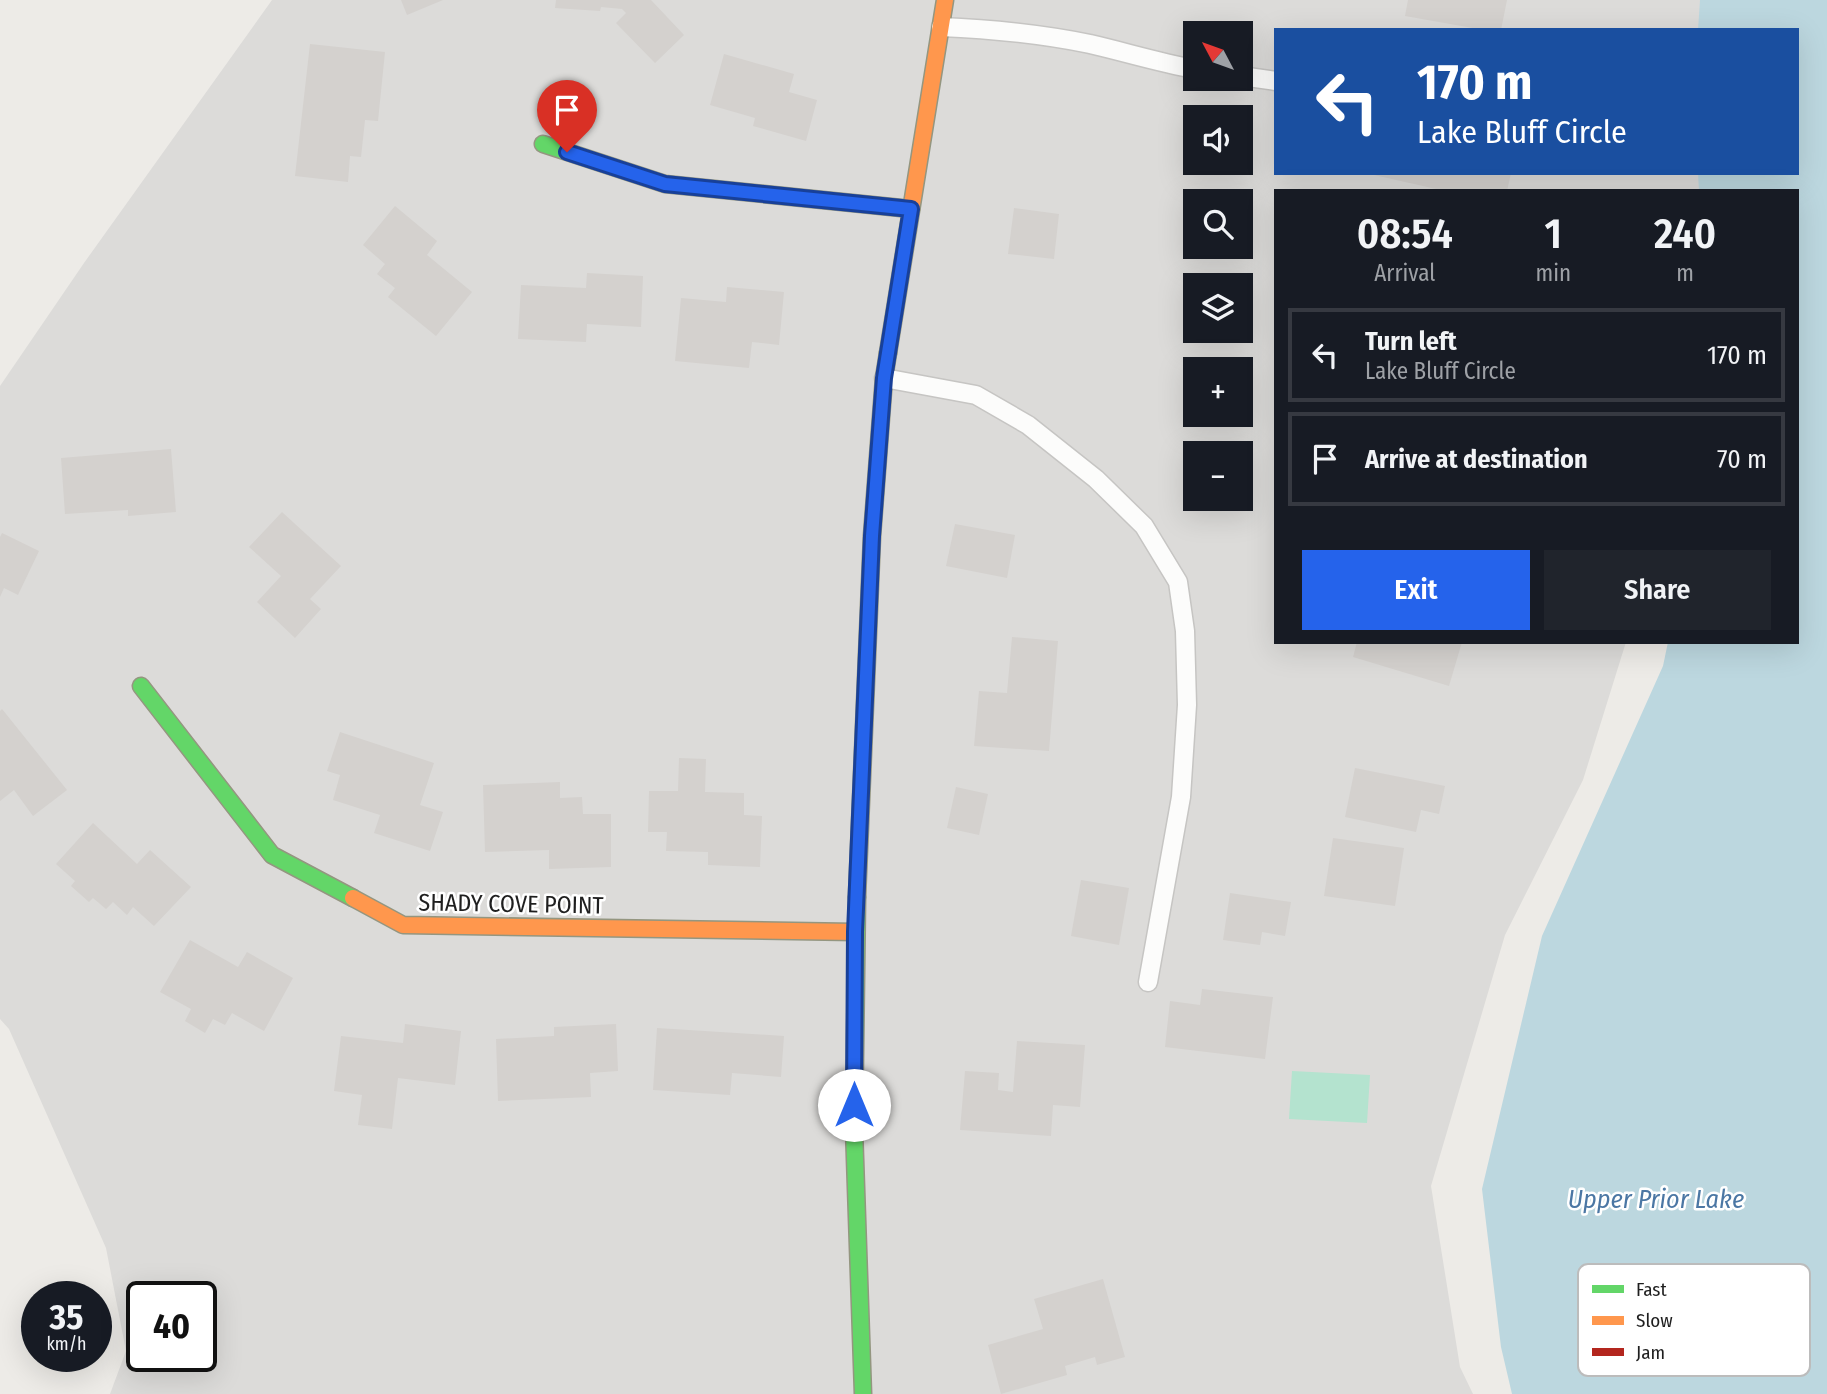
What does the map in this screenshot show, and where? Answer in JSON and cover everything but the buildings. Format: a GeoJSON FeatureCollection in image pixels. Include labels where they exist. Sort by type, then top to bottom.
{"type":"FeatureCollection","features":[{"type":"Feature","properties":{"kind":"street"},"geometry":{"type":"LineString","coordinates":[[863,1394],[854,1129],[855,932],[871,550],[884,378],[945,0]]}},
{"type":"Feature","properties":{"kind":"street"},"geometry":{"type":"LineString","coordinates":[[542,144],[665,184],[911,209]]}},
{"type":"Feature","properties":{"kind":"street","name":"SHADY COVE POINT"},"geometry":{"type":"LineString","coordinates":[[141,686],[272,855],[403,925],[855,932]]}},
{"type":"Feature","properties":{"kind":"lane"},"geometry":{"type":"LineString","coordinates":[[941,27],[995,29],[1088,44],[1183,67]]}},
{"type":"Feature","properties":{"kind":"lane"},"geometry":{"type":"LineString","coordinates":[[1253,78],[1274,81]]}},
{"type":"Feature","properties":{"kind":"lane"},"geometry":{"type":"LineString","coordinates":[[884,378],[976,395],[1028,425],[1096,479],[1144,526],[1178,582],[1185,631],[1186,693],[1181,797],[1148,982]]}},
{"type":"Feature","properties":{"kind":"shaded area"},"geometry":{"type":"Polygon","coordinates":[[[272,0],[1724,0],[1722,28],[1274,28],[1274,175],[1718,175],[1717,189],[1274,189],[1274,644],[1625,644],[1583,780],[1505,935],[1431,1186],[1460,1367],[1473,1394],[110,1394],[126,1351],[106,1248],[9,1029],[0,1019],[0,386],[84,263],[272,0]]]}},
{"type":"Feature","properties":{"kind":"green space"},"geometry":{"type":"Polygon","coordinates":[[[1292,1071],[1370,1075],[1367,1123],[1289,1119],[1292,1071]]]}},
{"type":"Feature","properties":{"kind":"water","name":"Upper Prior Lake"},"geometry":{"type":"Polygon","coordinates":[[[1700,0],[1827,0],[1827,1394],[1512,1394],[1501,1347],[1482,1189],[1542,936],[1663,666],[1668,644],[1799,644],[1799,189],[1699,189],[1698,175],[1799,175],[1799,28],[1698,28],[1700,0]]]}},
{"type":"Feature","properties":{"kind":"traffic: fast"},"geometry":{"type":"LineString","coordinates":[[543,144],[665,184],[911,209]]}},
{"type":"Feature","properties":{"kind":"traffic: fast"},"geometry":{"type":"LineString","coordinates":[[141,686],[272,855],[353,898]]}},
{"type":"Feature","properties":{"kind":"traffic: fast"},"geometry":{"type":"LineString","coordinates":[[857,897],[854,1129],[863,1394]]}},
{"type":"Feature","properties":{"kind":"traffic: slow"},"geometry":{"type":"LineString","coordinates":[[888,353],[945,0]]}},
{"type":"Feature","properties":{"kind":"traffic: slow"},"geometry":{"type":"LineString","coordinates":[[353,898],[403,925],[855,932]]}},
{"type":"Feature","properties":{"kind":"traffic: jam"},"geometry":{"type":"LineString","coordinates":[[857,897],[872,536],[888,353]]}},
{"type":"Feature","properties":{"kind":"route"},"geometry":{"type":"LineString","coordinates":[[567,152],[665,184],[911,209],[884,378],[872,536],[855,932],[854,1105]]}}]}
